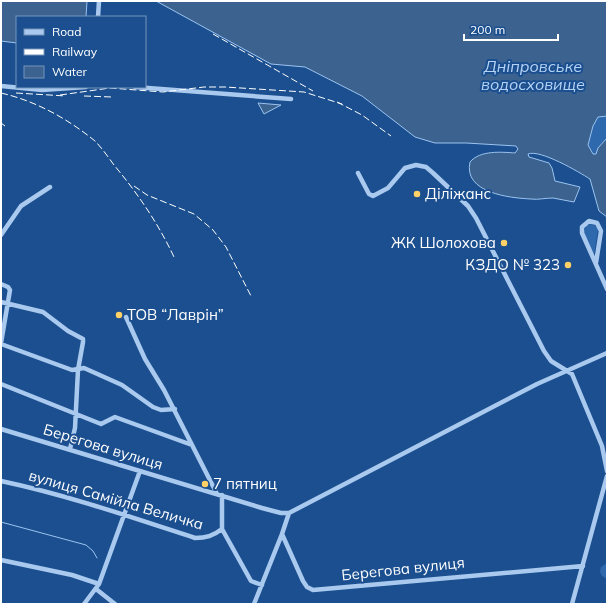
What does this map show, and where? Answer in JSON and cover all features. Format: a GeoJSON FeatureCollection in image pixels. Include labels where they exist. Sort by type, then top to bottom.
{"type":"FeatureCollection","features":[{"type":"Feature","properties":{"kind":"street"},"geometry":{"type":"LineString","coordinates":[[98,16],[99,1]]}},
{"type":"Feature","properties":{"kind":"street"},"geometry":{"type":"LineString","coordinates":[[1,86],[16,87]]}},
{"type":"Feature","properties":{"kind":"street"},"geometry":{"type":"LineString","coordinates":[[22,88],[42,90],[71,88]]}},
{"type":"Feature","properties":{"kind":"street"},"geometry":{"type":"LineString","coordinates":[[146,88],[291,99]]}},
{"type":"Feature","properties":{"kind":"street"},"geometry":{"type":"LineString","coordinates":[[358,173],[369,194],[374,196],[388,188],[405,168],[416,165],[426,167],[468,206],[476,218],[544,351],[551,361],[572,374],[602,446],[607,471]]}},
{"type":"Feature","properties":{"kind":"street"},"geometry":{"type":"LineString","coordinates":[[1,235],[21,206],[50,187]]}},
{"type":"Feature","properties":{"kind":"street"},"geometry":{"type":"LineString","coordinates":[[596,263],[601,231],[597,223],[592,220],[584,224],[582,233],[607,290]]}},
{"type":"Feature","properties":{"kind":"street"},"geometry":{"type":"LineString","coordinates":[[1,284],[10,289],[1,343],[72,370],[84,368],[112,379],[153,407],[161,410],[175,409]]}},
{"type":"Feature","properties":{"kind":"street"},"geometry":{"type":"LineString","coordinates":[[1,302],[43,312],[83,341],[78,370],[77,415],[70,449]]}},
{"type":"Feature","properties":{"kind":"street"},"geometry":{"type":"LineString","coordinates":[[126,317],[145,359],[175,409],[192,445],[219,495],[222,529],[251,581],[262,585]]}},
{"type":"Feature","properties":{"kind":"street"},"geometry":{"type":"LineString","coordinates":[[254,604],[290,513],[567,370],[607,353]]}},
{"type":"Feature","properties":{"kind":"street"},"geometry":{"type":"LineString","coordinates":[[1,384],[103,424],[115,417],[192,445]]}},
{"type":"Feature","properties":{"kind":"street","name":"Берегова вулиця"},"geometry":{"type":"LineString","coordinates":[[1,429],[273,512],[290,513]]}},
{"type":"Feature","properties":{"kind":"street"},"geometry":{"type":"LineString","coordinates":[[84,604],[97,587],[140,471]]}},
{"type":"Feature","properties":{"kind":"street"},"geometry":{"type":"LineString","coordinates":[[572,604],[607,476]]}},
{"type":"Feature","properties":{"kind":"street","name":"вулиця Самійла Величка"},"geometry":{"type":"LineString","coordinates":[[1,481],[38,489],[123,514],[195,538],[205,538],[215,535],[222,529]]}},
{"type":"Feature","properties":{"kind":"street","name":"Берегова вулиця"},"geometry":{"type":"LineString","coordinates":[[282,534],[303,581],[313,590],[583,566]]}},
{"type":"Feature","properties":{"kind":"street"},"geometry":{"type":"LineString","coordinates":[[1,560],[72,575],[97,587],[115,604]]}},
{"type":"Feature","properties":{"kind":"shaded area"},"geometry":{"type":"Polygon","coordinates":[[[607,116],[607,138],[598,148],[596,154],[594,154],[588,145],[593,126],[598,117],[607,116]]]}},
{"type":"Feature","properties":{"kind":"shaded area"},"geometry":{"type":"Polygon","coordinates":[[[591,224],[596,226],[598,229],[594,257],[584,232],[586,226],[591,224]]]}},
{"type":"Feature","properties":{"kind":"shaded area"},"geometry":{"type":"Polygon","coordinates":[[[607,563],[607,579],[602,576],[600,572],[601,567],[607,563]]]}},
{"type":"Feature","properties":{"kind":"water"},"geometry":{"type":"Polygon","coordinates":[[[1,1],[87,1],[86,16],[16,16],[16,43],[1,41],[1,1]]]}},
{"type":"Feature","properties":{"kind":"water","name":"Дніпровське водосховище"},"geometry":{"type":"Polygon","coordinates":[[[156,1],[607,1],[607,116],[598,117],[593,126],[588,145],[593,154],[596,154],[598,148],[607,138],[607,217],[599,211],[590,179],[559,162],[534,153],[528,154],[529,157],[549,163],[552,168],[555,181],[580,187],[574,202],[553,198],[534,199],[512,197],[490,192],[474,181],[470,172],[470,162],[479,155],[498,152],[515,153],[518,149],[516,146],[435,143],[415,137],[362,96],[305,67],[271,64],[156,1]]]}},
{"type":"Feature","properties":{"kind":"water"},"geometry":{"type":"Polygon","coordinates":[[[258,103],[281,105],[264,114],[258,103]]]}},
{"type":"Feature","properties":{"kind":"waterway"},"geometry":{"type":"LineString","coordinates":[[1,522],[86,545],[93,551],[97,558]]}},
{"type":"Feature","properties":{"kind":"railway"},"geometry":{"type":"LineString","coordinates":[[213,34],[313,91]]}},
{"type":"Feature","properties":{"kind":"railway"},"geometry":{"type":"LineString","coordinates":[[60,95],[110,88],[163,92],[204,87],[225,87],[304,92],[342,104]]}},
{"type":"Feature","properties":{"kind":"railway"},"geometry":{"type":"LineString","coordinates":[[1,93],[27,101],[63,118],[95,141],[147,209],[174,257]]}},
{"type":"Feature","properties":{"kind":"railway"},"geometry":{"type":"LineString","coordinates":[[16,93],[66,96]]}},
{"type":"Feature","properties":{"kind":"railway"},"geometry":{"type":"LineString","coordinates":[[84,96],[112,97]]}},
{"type":"Feature","properties":{"kind":"railway"},"geometry":{"type":"LineString","coordinates":[[337,102],[362,115],[391,136]]}},
{"type":"Feature","properties":{"kind":"railway"},"geometry":{"type":"LineString","coordinates":[[1,123],[5,126]]}},
{"type":"Feature","properties":{"kind":"railway"},"geometry":{"type":"LineString","coordinates":[[134,186],[147,195],[194,214],[213,230],[226,247],[252,298]]}},
{"type":"Feature","properties":{"kind":"place","name":"Діліжанс"},"geometry":{"type":"Point","coordinates":[417,194]}},
{"type":"Feature","properties":{"kind":"place","name":"ЖК Шолохова"},"geometry":{"type":"Point","coordinates":[504,243]}},
{"type":"Feature","properties":{"kind":"place","name":"КЗДО № 323"},"geometry":{"type":"Point","coordinates":[568,265]}},
{"type":"Feature","properties":{"kind":"place","name":"ТОВ “Лаврін”"},"geometry":{"type":"Point","coordinates":[119,315]}},
{"type":"Feature","properties":{"kind":"place","name":"7 пятниц"},"geometry":{"type":"Point","coordinates":[205,484]}}]}
